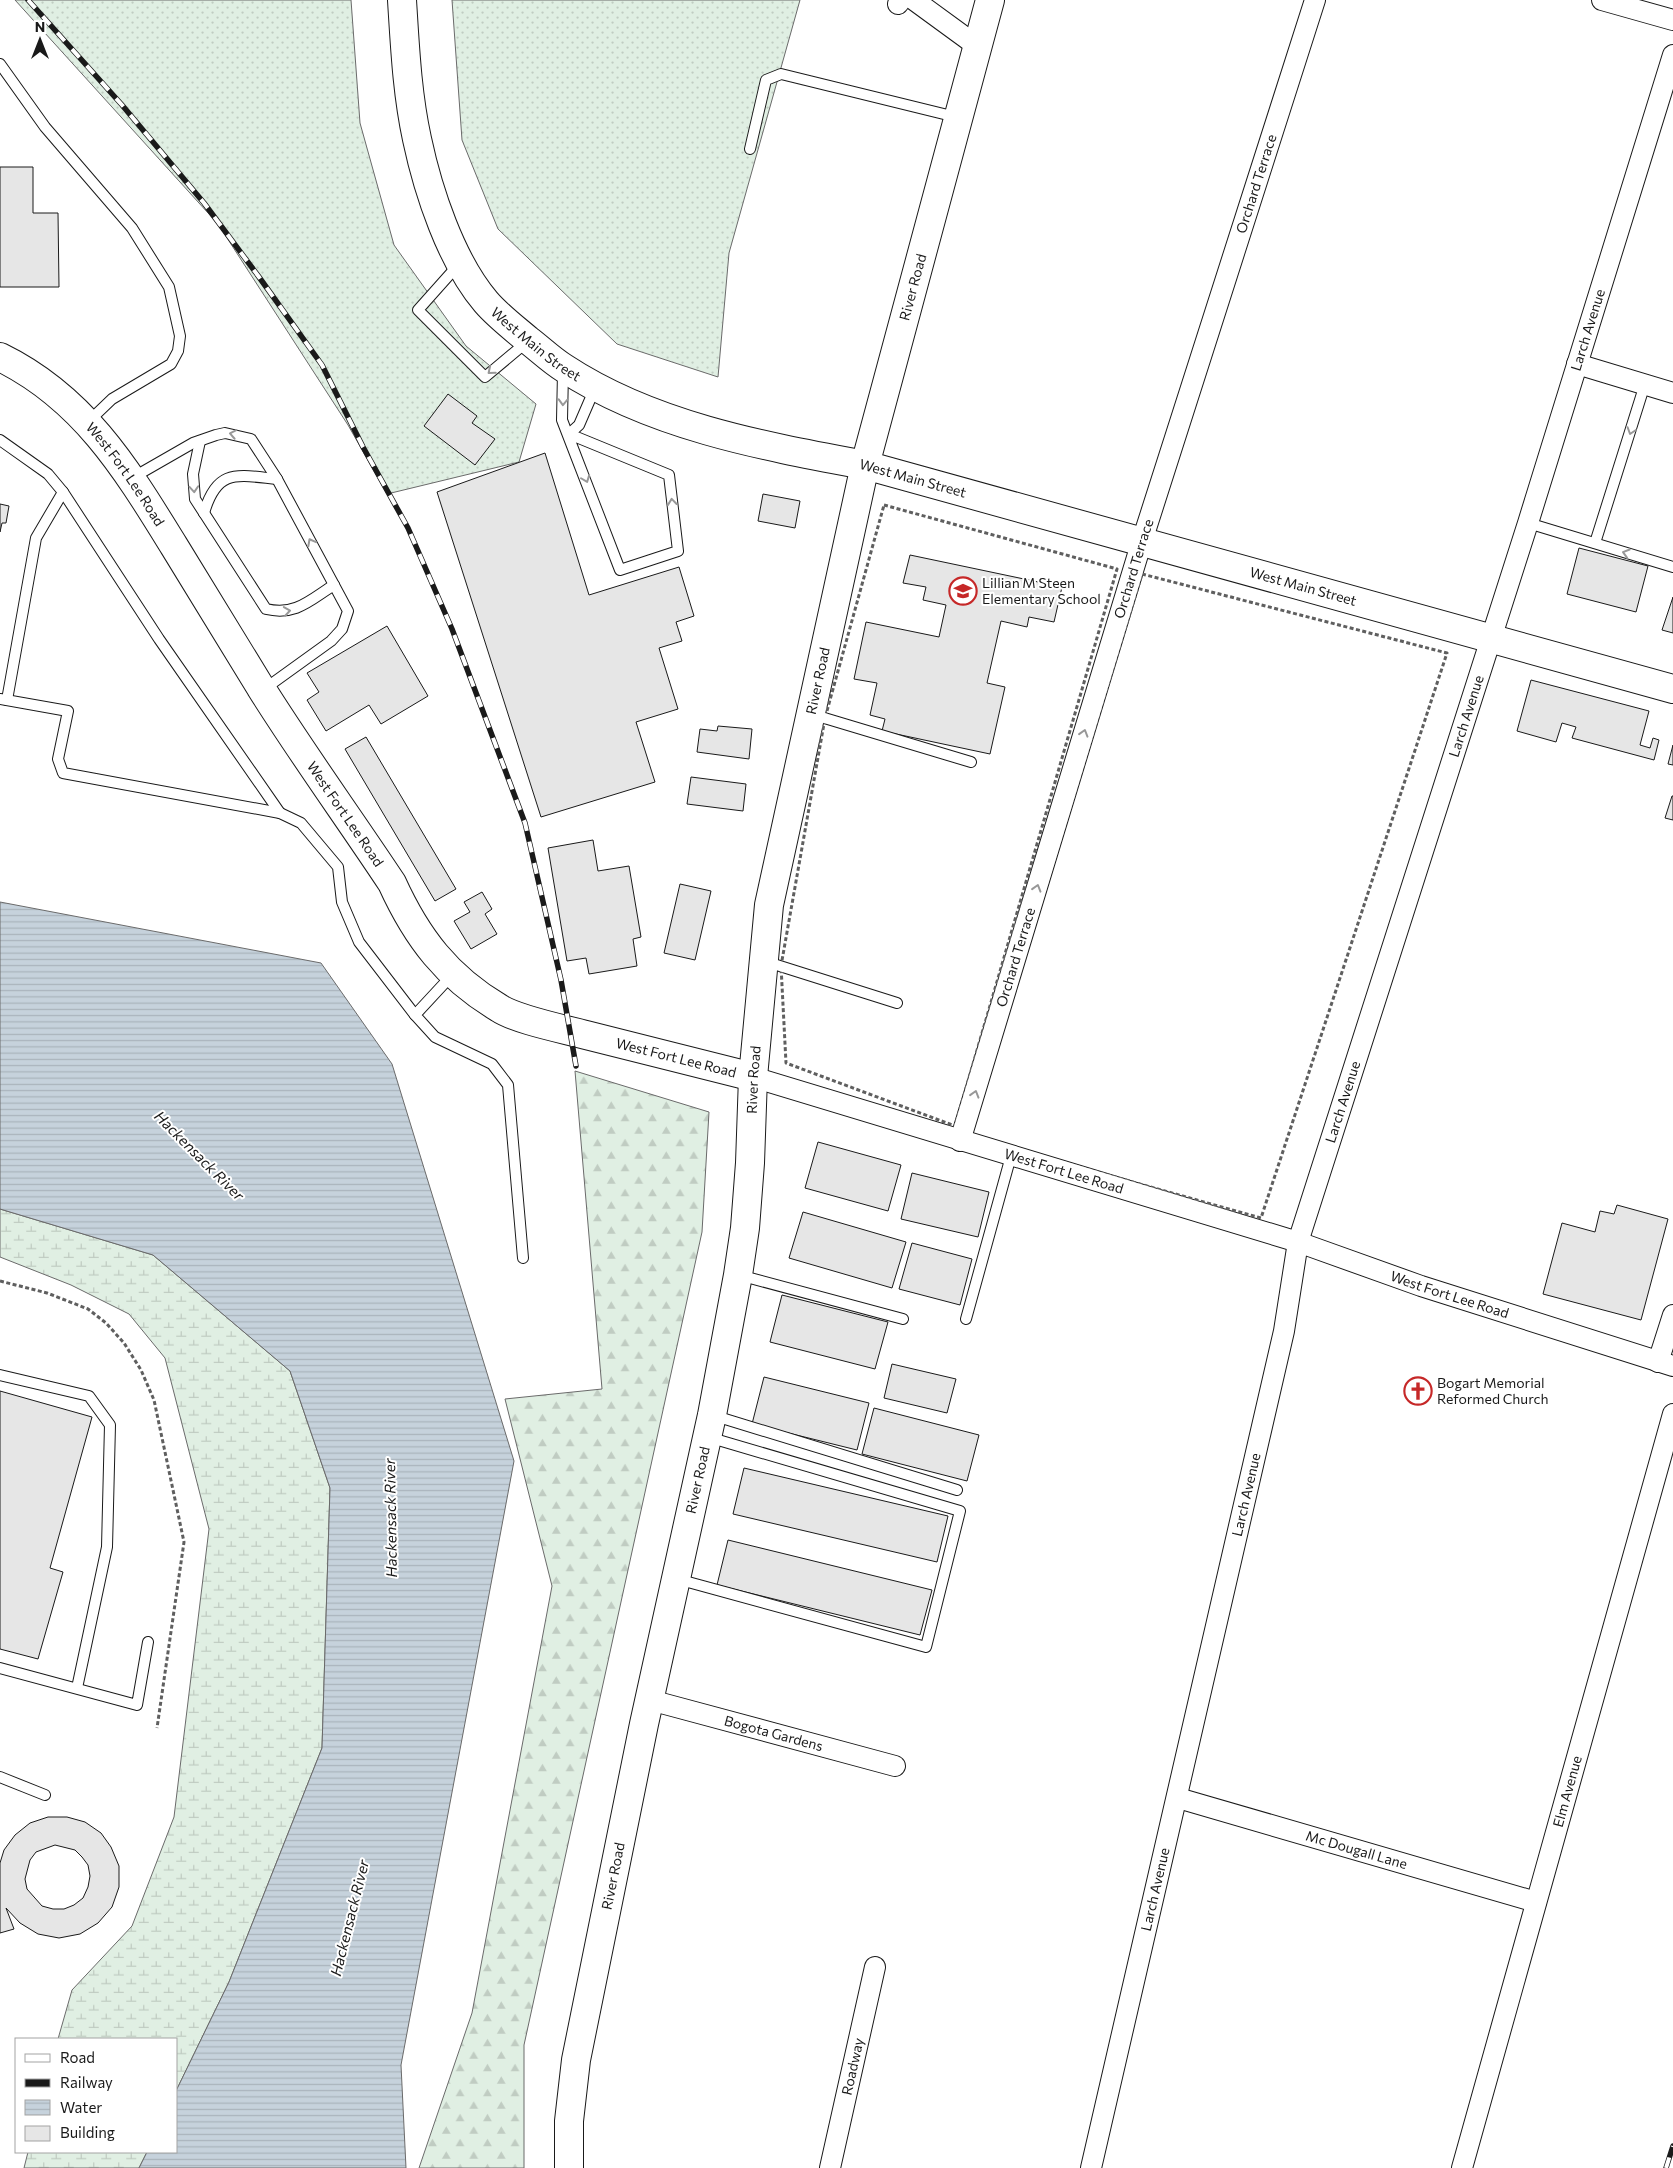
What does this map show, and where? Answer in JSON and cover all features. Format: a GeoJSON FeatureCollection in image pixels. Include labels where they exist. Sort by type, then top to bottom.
{"type":"FeatureCollection","features":[{"type":"Feature","properties":{"kind":"main road","name":"West Main Street"},"geometry":{"type":"LineString","coordinates":[[402,0],[408,88],[417,140],[431,191],[461,262],[486,302],[528,340],[564,368],[596,386],[683,422],[751,441],[865,465],[1673,690]]}},
{"type":"Feature","properties":{"kind":"main road","name":"River Road"},"geometry":{"type":"LineString","coordinates":[[569,2168],[570,2121],[576,2060],[709,1426],[738,1275],[745,1228],[750,1162],[752,1077],[772,964],[769,905],[817,716],[865,465],[990,0]]}},
{"type":"Feature","properties":{"kind":"main road","name":"West Fort Lee Road"},"geometry":{"type":"LineString","coordinates":[[0,357],[26,370],[54,391],[88,422],[132,478],[262,690],[392,883],[405,911],[422,939],[452,974],[501,1010],[572,1032],[752,1077]]}},
{"type":"Feature","properties":{"kind":"street","name":"Orchard Terrace"},"geometry":{"type":"LineString","coordinates":[[960,1141],[1142,541],[1316,0]]}},
{"type":"Feature","properties":{"kind":"street"},"geometry":{"type":"LineString","coordinates":[[1602,0],[1673,20]]}},
{"type":"Feature","properties":{"kind":"street"},"geometry":{"type":"LineString","coordinates":[[904,1],[977,46]]}},
{"type":"Feature","properties":{"kind":"street","name":"Larch Avenue"},"geometry":{"type":"LineString","coordinates":[[1091,2168],[1178,1798],[1284,1331],[1298,1242],[1528,522],[1673,55]]}},
{"type":"Feature","properties":{"kind":"street"},"geometry":{"type":"LineString","coordinates":[[1577,364],[1673,393]]}},
{"type":"Feature","properties":{"kind":"street","name":"West Fort Lee Road"},"geometry":{"type":"LineString","coordinates":[[752,1077],[1298,1242],[1421,1286],[1666,1364]]}},
{"type":"Feature","properties":{"kind":"street"},"geometry":{"type":"LineString","coordinates":[[1666,1364],[1673,1315]]}},
{"type":"Feature","properties":{"kind":"street","name":"Elm Avenue"},"geometry":{"type":"LineString","coordinates":[[1462,2168],[1673,1414]]}},
{"type":"Feature","properties":{"kind":"street","name":"Bogota Gardens"},"geometry":{"type":"LineString","coordinates":[[650,1700],[896,1766]]}},
{"type":"Feature","properties":{"kind":"street","name":"Mc Dougall Lane"},"geometry":{"type":"LineString","coordinates":[[1178,1798],[1536,1902]]}},
{"type":"Feature","properties":{"kind":"street","name":"Roadway"},"geometry":{"type":"LineString","coordinates":[[830,2168],[876,1967]]}},
{"type":"Feature","properties":{"kind":"lane"},"geometry":{"type":"LineString","coordinates":[[0,64],[46,127],[132,228],[170,287],[180,336],[178,351],[171,364],[112,399],[88,422]]}},
{"type":"Feature","properties":{"kind":"lane"},"geometry":{"type":"LineString","coordinates":[[750,148],[766,80],[781,74],[957,118]]}},
{"type":"Feature","properties":{"kind":"lane"},"geometry":{"type":"LineString","coordinates":[[461,262],[418,310],[484,377],[528,340]]}},
{"type":"Feature","properties":{"kind":"lane"},"geometry":{"type":"LineString","coordinates":[[564,368],[562,420],[620,570],[678,551],[669,475],[569,434]]}},
{"type":"Feature","properties":{"kind":"lane"},"geometry":{"type":"LineString","coordinates":[[1595,543],[1645,384]]}},
{"type":"Feature","properties":{"kind":"lane"},"geometry":{"type":"LineString","coordinates":[[569,434],[579,425],[596,386]]}},
{"type":"Feature","properties":{"kind":"lane"},"geometry":{"type":"LineString","coordinates":[[132,478],[200,441],[226,432],[251,439],[277,479],[348,611],[342,629],[331,641],[262,690]]}},
{"type":"Feature","properties":{"kind":"lane"},"geometry":{"type":"LineString","coordinates":[[0,440],[48,474],[63,492],[158,639],[280,813]]}},
{"type":"Feature","properties":{"kind":"lane"},"geometry":{"type":"LineString","coordinates":[[200,441],[193,474],[195,500],[266,609],[281,612],[292,611],[334,585]]}},
{"type":"Feature","properties":{"kind":"lane"},"geometry":{"type":"LineString","coordinates":[[204,513],[209,496],[215,486],[226,479],[238,476],[277,479]]}},
{"type":"Feature","properties":{"kind":"lane"},"geometry":{"type":"LineString","coordinates":[[63,492],[36,538],[3,700],[68,711],[58,759],[63,773],[280,813],[302,824],[338,867],[342,902],[359,942],[415,1015],[435,1037],[492,1064],[508,1085],[523,1258]]}},
{"type":"Feature","properties":{"kind":"lane"},"geometry":{"type":"LineString","coordinates":[[1528,522],[1673,567]]}},
{"type":"Feature","properties":{"kind":"lane"},"geometry":{"type":"LineString","coordinates":[[817,716],[971,762]]}},
{"type":"Feature","properties":{"kind":"lane"},"geometry":{"type":"LineString","coordinates":[[772,964],[897,1003]]}},
{"type":"Feature","properties":{"kind":"lane"},"geometry":{"type":"LineString","coordinates":[[415,1015],[452,974]]}},
{"type":"Feature","properties":{"kind":"lane"},"geometry":{"type":"LineString","coordinates":[[966,1319],[1011,1156]]}},
{"type":"Feature","properties":{"kind":"lane"},"geometry":{"type":"LineString","coordinates":[[738,1275],[903,1320]]}},
{"type":"Feature","properties":{"kind":"lane"},"geometry":{"type":"LineString","coordinates":[[0,1375],[89,1396],[110,1425],[108,1547],[77,1688]]}},
{"type":"Feature","properties":{"kind":"lane"},"geometry":{"type":"LineString","coordinates":[[709,1426],[957,1490]]}},
{"type":"Feature","properties":{"kind":"lane"},"geometry":{"type":"LineString","coordinates":[[676,1578],[926,1647],[960,1511],[709,1426]]}},
{"type":"Feature","properties":{"kind":"lane"},"geometry":{"type":"LineString","coordinates":[[0,1668],[137,1705],[148,1642]]}},
{"type":"Feature","properties":{"kind":"lane"},"geometry":{"type":"LineString","coordinates":[[0,1777],[45,1795]]}},
{"type":"Feature","properties":{"kind":"path"},"geometry":{"type":"LineString","coordinates":[[884,505],[1117,569],[955,1126],[786,1063],[772,964],[817,716],[884,505]]}},
{"type":"Feature","properties":{"kind":"path"},"geometry":{"type":"LineString","coordinates":[[1142,574],[1447,653],[1261,1218],[970,1136],[1142,574]]}},
{"type":"Feature","properties":{"kind":"path"},"geometry":{"type":"LineString","coordinates":[[0,1281],[47,1293],[88,1309],[100,1318],[124,1343],[141,1370],[154,1400],[184,1542],[157,1728]]}},
{"type":"Feature","properties":{"kind":"green space"},"geometry":{"type":"Polygon","coordinates":[[[15,0],[351,0],[360,123],[394,245],[466,346],[536,404],[519,462],[387,494],[348,425],[218,224],[15,0]]]}},
{"type":"Feature","properties":{"kind":"green space"},"geometry":{"type":"Polygon","coordinates":[[[452,0],[800,0],[729,253],[718,377],[617,344],[498,229],[462,140],[452,0]]]}},
{"type":"Feature","properties":{"kind":"green space"},"geometry":{"type":"Polygon","coordinates":[[[575,1071],[709,1112],[702,1232],[524,2045],[524,2168],[419,2168],[472,2013],[552,1586],[505,1399],[602,1389],[575,1071]]]}},
{"type":"Feature","properties":{"kind":"green space"},"geometry":{"type":"Polygon","coordinates":[[[0,1209],[153,1255],[290,1371],[330,1488],[322,1748],[229,1982],[178,2087],[178,2038],[58,2038],[72,1990],[132,1926],[174,1817],[209,1529],[165,1358],[129,1314],[71,1285],[0,1257],[0,1209]]]}},
{"type":"Feature","properties":{"kind":"green space"},"geometry":{"type":"Polygon","coordinates":[[[28,2153],[146,2153],[139,2168],[24,2168],[28,2153]]]}},
{"type":"Feature","properties":{"kind":"water","name":"Hackensack River"},"geometry":{"type":"Polygon","coordinates":[[[0,902],[321,963],[392,1064],[514,1461],[401,2065],[406,2168],[139,2168],[146,2153],[178,2153],[178,2087],[229,1982],[322,1748],[330,1488],[290,1371],[153,1255],[0,1209],[0,902]]]}},
{"type":"Feature","properties":{"kind":"building"},"geometry":{"type":"Polygon","coordinates":[[[0,167],[33,167],[33,213],[58,213],[59,287],[0,287],[0,167]]]}},
{"type":"Feature","properties":{"kind":"building"},"geometry":{"type":"Polygon","coordinates":[[[448,394],[477,416],[472,423],[495,439],[475,465],[424,426],[448,394]]]}},
{"type":"Feature","properties":{"kind":"building"},"geometry":{"type":"Polygon","coordinates":[[[545,453],[589,595],[679,567],[694,616],[676,622],[682,641],[659,648],[678,709],[636,722],[655,782],[541,817],[437,492],[545,453]]]}},
{"type":"Feature","properties":{"kind":"building"},"geometry":{"type":"Polygon","coordinates":[[[763,494],[800,501],[795,528],[758,521],[763,494]]]}},
{"type":"Feature","properties":{"kind":"building"},"geometry":{"type":"Polygon","coordinates":[[[0,504],[9,506],[6,523],[2,523],[0,532],[0,504]]]}},
{"type":"Feature","properties":{"kind":"building"},"geometry":{"type":"Polygon","coordinates":[[[1579,548],[1648,566],[1636,612],[1567,594],[1579,548]]]}},
{"type":"Feature","properties":{"kind":"building"},"geometry":{"type":"Polygon","coordinates":[[[910,555],[1062,587],[1054,622],[1029,617],[1027,627],[1001,621],[987,683],[1005,687],[990,754],[882,731],[885,719],[870,715],[877,683],[854,679],[866,622],[939,637],[946,605],[923,600],[926,587],[903,583],[910,555]]]}},
{"type":"Feature","properties":{"kind":"building"},"geometry":{"type":"Polygon","coordinates":[[[1673,597],[1673,633],[1662,630],[1673,597]]]}},
{"type":"Feature","properties":{"kind":"building"},"geometry":{"type":"Polygon","coordinates":[[[387,626],[428,696],[381,724],[369,705],[326,731],[307,700],[319,692],[307,673],[387,626]]]}},
{"type":"Feature","properties":{"kind":"building"},"geometry":{"type":"Polygon","coordinates":[[[1531,680],[1649,711],[1640,745],[1650,748],[1653,738],[1659,740],[1654,760],[1572,738],[1576,727],[1562,723],[1556,742],[1517,731],[1531,680]]]}},
{"type":"Feature","properties":{"kind":"building"},"geometry":{"type":"Polygon","coordinates":[[[718,726],[752,729],[749,759],[697,752],[700,729],[717,731],[718,726]]]}},
{"type":"Feature","properties":{"kind":"building"},"geometry":{"type":"Polygon","coordinates":[[[366,737],[456,889],[435,901],[345,749],[366,737]]]}},
{"type":"Feature","properties":{"kind":"building"},"geometry":{"type":"Polygon","coordinates":[[[1673,745],[1673,765],[1668,764],[1673,745]]]}},
{"type":"Feature","properties":{"kind":"building"},"geometry":{"type":"Polygon","coordinates":[[[691,777],[746,784],[743,811],[687,804],[691,777]]]}},
{"type":"Feature","properties":{"kind":"building"},"geometry":{"type":"Polygon","coordinates":[[[1673,796],[1673,820],[1665,818],[1673,796]]]}},
{"type":"Feature","properties":{"kind":"building"},"geometry":{"type":"Polygon","coordinates":[[[593,840],[598,871],[629,866],[641,937],[633,939],[637,966],[589,974],[586,958],[567,961],[548,848],[593,840]]]}},
{"type":"Feature","properties":{"kind":"building"},"geometry":{"type":"Polygon","coordinates":[[[680,884],[711,891],[695,960],[664,953],[680,884]]]}},
{"type":"Feature","properties":{"kind":"building"},"geometry":{"type":"Polygon","coordinates":[[[482,892],[492,909],[485,914],[497,934],[471,949],[454,921],[470,912],[464,902],[482,892]]]}},
{"type":"Feature","properties":{"kind":"building"},"geometry":{"type":"Polygon","coordinates":[[[818,1142],[901,1165],[888,1211],[805,1188],[818,1142]]]}},
{"type":"Feature","properties":{"kind":"building"},"geometry":{"type":"Polygon","coordinates":[[[912,1173],[989,1192],[978,1237],[901,1219],[912,1173]]]}},
{"type":"Feature","properties":{"kind":"building"},"geometry":{"type":"Polygon","coordinates":[[[1617,1205],[1668,1219],[1641,1320],[1543,1294],[1562,1223],[1595,1232],[1600,1211],[1614,1214],[1617,1205]]]}},
{"type":"Feature","properties":{"kind":"building"},"geometry":{"type":"Polygon","coordinates":[[[803,1212],[906,1242],[892,1288],[789,1258],[803,1212]]]}},
{"type":"Feature","properties":{"kind":"building"},"geometry":{"type":"Polygon","coordinates":[[[912,1243],[972,1259],[960,1305],[899,1289],[912,1243]]]}},
{"type":"Feature","properties":{"kind":"building"},"geometry":{"type":"Polygon","coordinates":[[[782,1295],[888,1322],[875,1369],[770,1342],[782,1295]]]}},
{"type":"Feature","properties":{"kind":"building"},"geometry":{"type":"Polygon","coordinates":[[[892,1364],[956,1379],[947,1413],[884,1398],[892,1364]]]}},
{"type":"Feature","properties":{"kind":"building"},"geometry":{"type":"Polygon","coordinates":[[[764,1377],[869,1403],[857,1450],[752,1424],[764,1377]]]}},
{"type":"Feature","properties":{"kind":"building"},"geometry":{"type":"Polygon","coordinates":[[[0,1391],[92,1417],[50,1568],[63,1572],[38,1659],[0,1649],[0,1391]]]}},
{"type":"Feature","properties":{"kind":"building"},"geometry":{"type":"Polygon","coordinates":[[[874,1408],[979,1435],[967,1481],[862,1454],[874,1408]]]}},
{"type":"Feature","properties":{"kind":"building"},"geometry":{"type":"Polygon","coordinates":[[[744,1468],[948,1516],[937,1562],[733,1514],[744,1468]]]}},
{"type":"Feature","properties":{"kind":"building"},"geometry":{"type":"Polygon","coordinates":[[[728,1540],[932,1590],[920,1635],[717,1585],[728,1540]]]}},
{"type":"Feature","properties":{"kind":"building"},"geometry":{"type":"Polygon","coordinates":[[[48,1817],[67,1817],[85,1822],[101,1833],[111,1847],[119,1866],[119,1887],[112,1907],[98,1923],[80,1934],[59,1938],[38,1934],[20,1923],[6,1908],[14,1929],[0,1933],[0,1863],[4,1850],[15,1835],[30,1823],[48,1817]],[[55,1845],[36,1852],[30,1860],[25,1879],[27,1889],[42,1906],[64,1909],[74,1905],[83,1898],[90,1876],[88,1865],[75,1850],[55,1845]]]}},
{"type":"Feature","properties":{"kind":"railway"},"geometry":{"type":"LineString","coordinates":[[28,0],[122,105],[204,203],[259,277],[322,365],[363,447],[408,528],[452,629],[525,823],[561,980],[576,1066]]}},
{"type":"Feature","properties":{"kind":"railway"},"geometry":{"type":"LineString","coordinates":[[1666,2168],[1673,2146]]}},
{"type":"Feature","properties":{"kind":"place","name":"Lillian M Steen Elementary School"},"geometry":{"type":"Point","coordinates":[963,591]}},
{"type":"Feature","properties":{"kind":"place","name":"Bogart Memorial Reformed Church"},"geometry":{"type":"Point","coordinates":[1418,1391]}}]}
